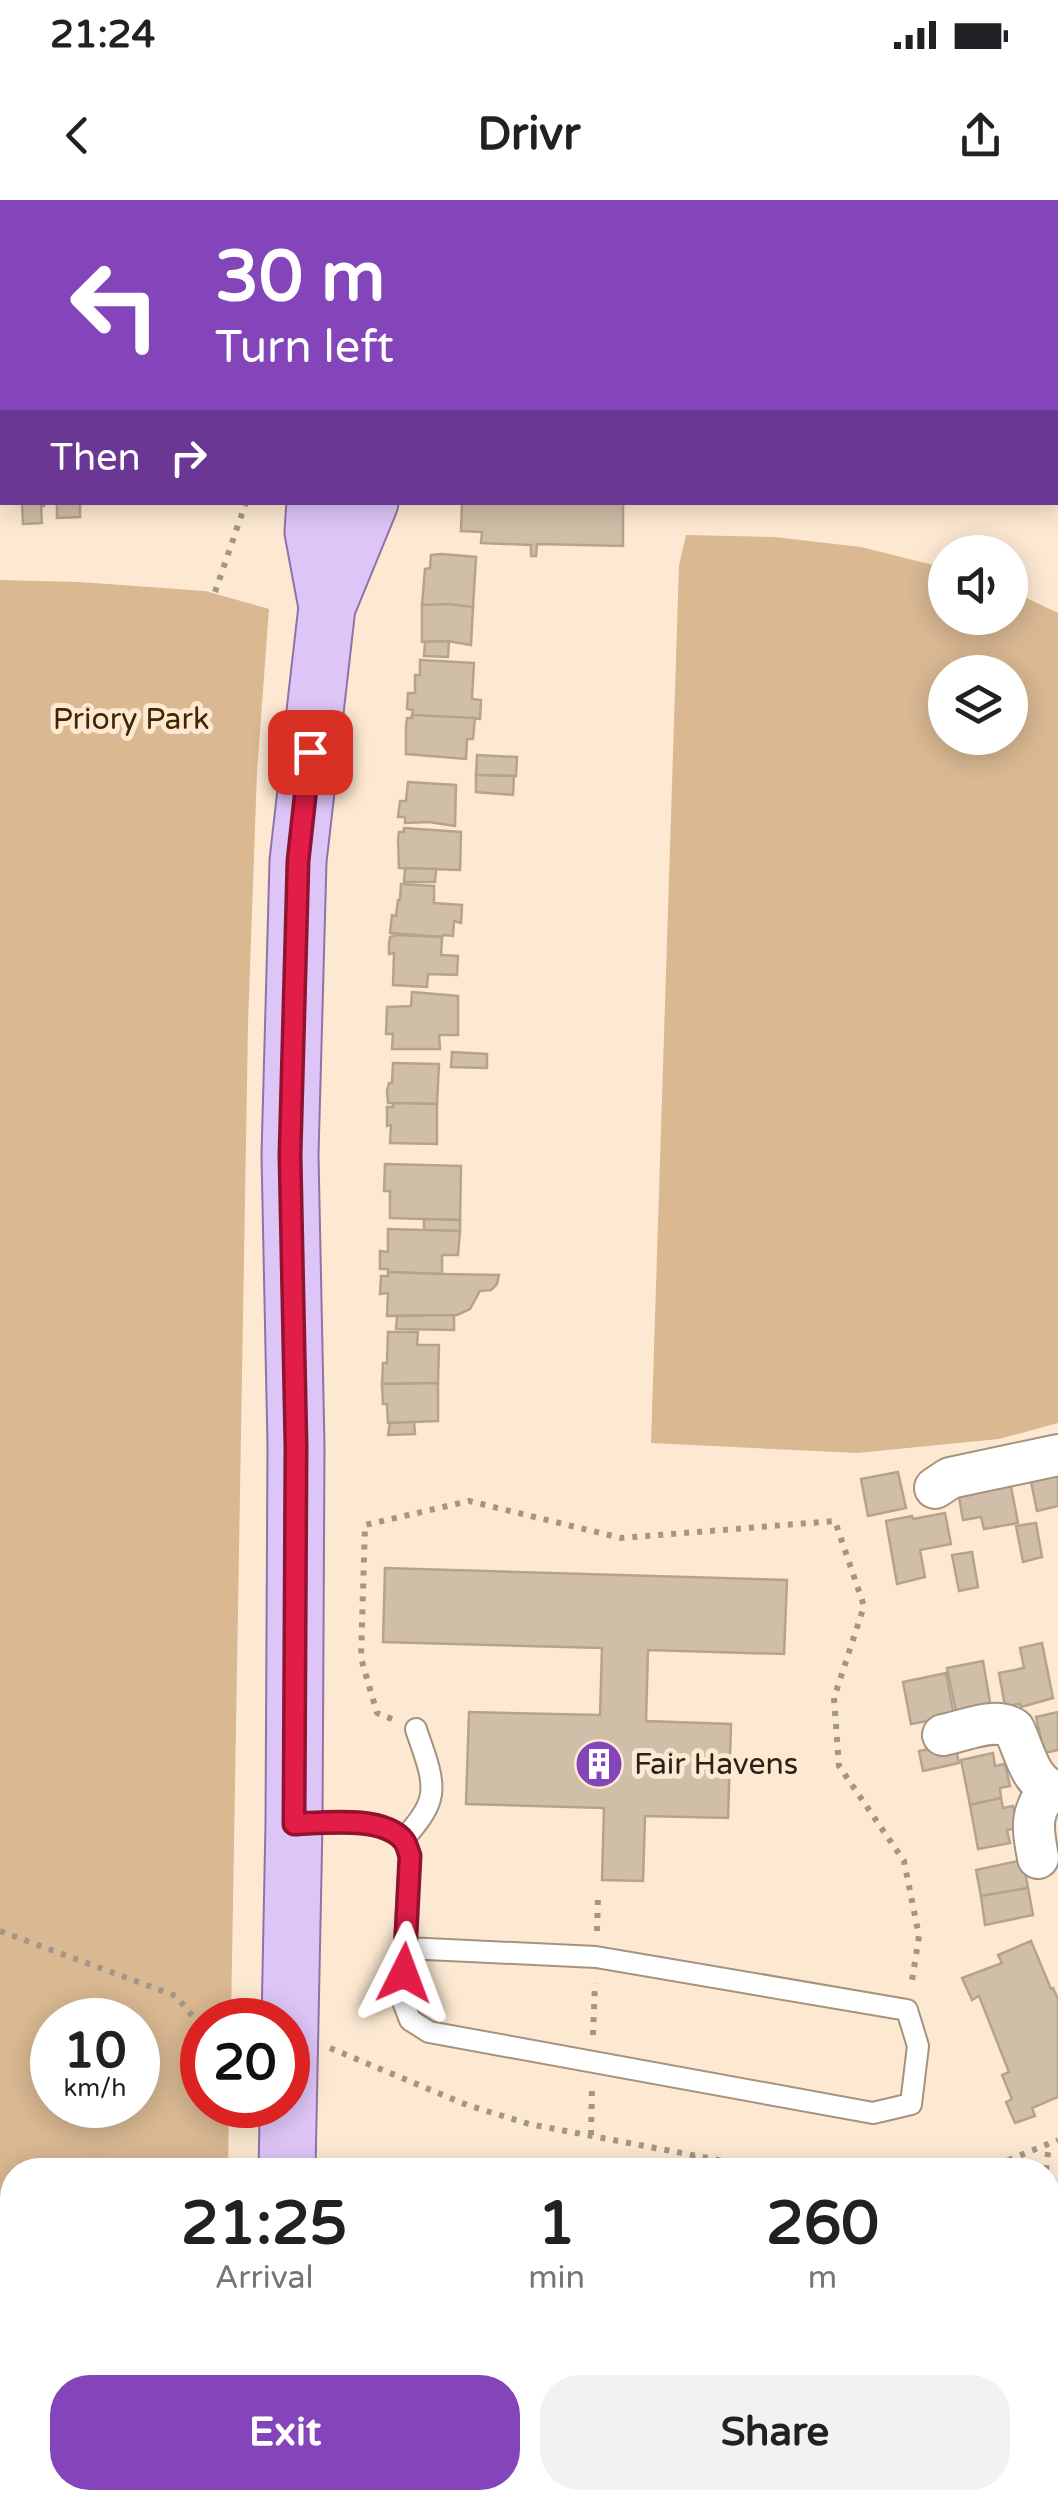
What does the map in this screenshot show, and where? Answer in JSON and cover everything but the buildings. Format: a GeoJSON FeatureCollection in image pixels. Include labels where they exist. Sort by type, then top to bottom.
{"type":"FeatureCollection","features":[{"type":"Feature","properties":{"kind":"main road"},"geometry":{"type":"LineString","coordinates":[[315,505],[313,532],[327,607]]}},
{"type":"Feature","properties":{"kind":"main road"},"geometry":{"type":"LineString","coordinates":[[290,1998],[296,1446],[291,1116],[298,861],[327,607],[369,505]]}},
{"type":"Feature","properties":{"kind":"main road"},"geometry":{"type":"LineString","coordinates":[[287,2158],[288,2128]]}},
{"type":"Feature","properties":{"kind":"street"},"geometry":{"type":"LineString","coordinates":[[935,1488],[950,1478],[1058,1454]]}},
{"type":"Feature","properties":{"kind":"street"},"geometry":{"type":"LineString","coordinates":[[944,1736],[998,1723],[1014,1729],[1033,1776],[1053,1792],[1038,1803],[1033,1819],[1038,1858]]}},
{"type":"Feature","properties":{"kind":"lane"},"geometry":{"type":"LineString","coordinates":[[403,1840],[431,1798],[430,1774],[416,1729]]}},
{"type":"Feature","properties":{"kind":"lane"},"geometry":{"type":"LineString","coordinates":[[294,1824],[355,1822],[388,1830],[403,1840],[410,1856],[402,1999],[410,2020],[429,2032],[873,2112],[911,2104],[918,2046],[907,2010],[596,1957],[406,1948]]}},
{"type":"Feature","properties":{"kind":"path"},"geometry":{"type":"LineString","coordinates":[[214,592],[245,505]]}},
{"type":"Feature","properties":{"kind":"path"},"geometry":{"type":"LineString","coordinates":[[416,1729],[377,1713],[362,1658],[365,1525],[469,1500],[621,1538],[835,1521],[864,1606],[834,1698],[840,1766],[904,1861],[919,1936],[907,2010]]}},
{"type":"Feature","properties":{"kind":"path"},"geometry":{"type":"LineString","coordinates":[[591,2136],[598,1897]]}},
{"type":"Feature","properties":{"kind":"path"},"geometry":{"type":"LineString","coordinates":[[0,1931],[176,1996],[180,2001]]}},
{"type":"Feature","properties":{"kind":"path"},"geometry":{"type":"LineString","coordinates":[[310,2064],[320,2064],[321,2045],[468,2106],[529,2124],[709,2158]]}},
{"type":"Feature","properties":{"kind":"path"},"geometry":{"type":"LineString","coordinates":[[1014,2158],[1058,2140]]}},
{"type":"Feature","properties":{"kind":"path"},"geometry":{"type":"LineString","coordinates":[[1047,2158],[1049,2144]]}},
{"type":"Feature","properties":{"kind":"green space"},"geometry":{"type":"Polygon","coordinates":[[[686,535],[774,537],[861,547],[928,564],[928,635],[1028,635],[1028,599],[1058,613],[1058,1423],[999,1439],[857,1453],[651,1443],[679,565],[686,535]]]}},
{"type":"Feature","properties":{"kind":"green space","name":"Priory Park"},"geometry":{"type":"Polygon","coordinates":[[[0,580],[205,591],[269,609],[257,772],[248,1024],[231,1998],[180,1998],[180,2128],[229,2128],[228,2158],[0,2158],[0,580]]]}},
{"type":"Feature","properties":{"kind":"place","name":"Fair Havens"},"geometry":{"type":"Point","coordinates":[599,1764]}},
{"type":"Feature","properties":{"kind":"route"},"geometry":{"type":"LineString","coordinates":[[310,752],[298,861],[290,1155],[296,1446],[294,1824],[355,1822],[388,1830],[403,1840],[410,1856],[404,1973]]}}]}
